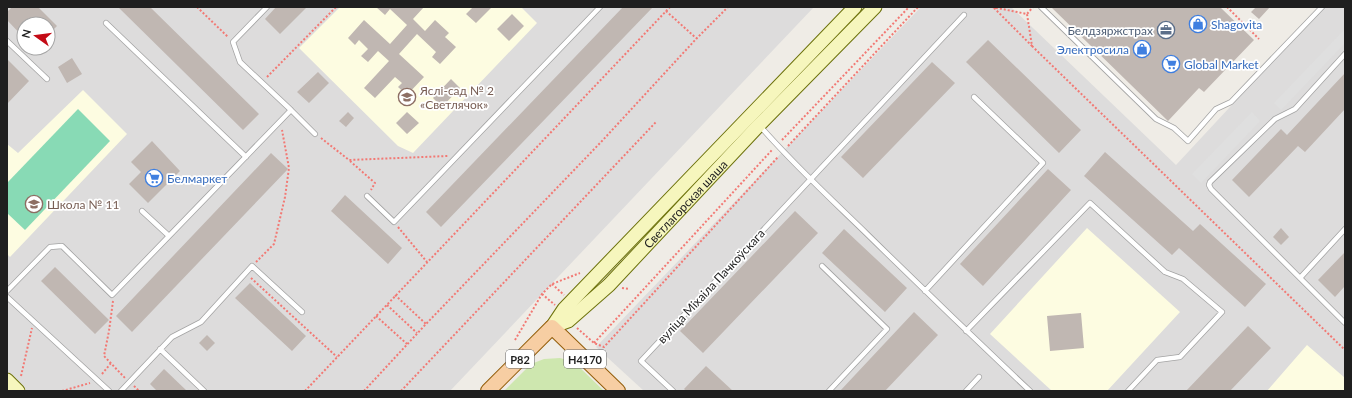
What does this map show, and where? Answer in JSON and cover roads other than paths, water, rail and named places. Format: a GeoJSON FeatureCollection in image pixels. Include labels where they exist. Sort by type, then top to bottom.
{"type":"FeatureCollection","features":[{"type":"Feature","properties":{"kind":"main road"},"geometry":{"type":"LineString","coordinates":[[552,327],[564,308],[855,7]]}},
{"type":"Feature","properties":{"kind":"main road","name":"Светлагорская шаша"},"geometry":{"type":"LineString","coordinates":[[488,391],[552,327],[568,321],[609,285],[759,125],[875,7]]}},
{"type":"Feature","properties":{"kind":"main road","name":"Н4170"},"geometry":{"type":"LineString","coordinates":[[552,327],[618,391]]}},
{"type":"Feature","properties":{"kind":"main road"},"geometry":{"type":"LineString","coordinates":[[7,380],[18,391]]}},
{"type":"Feature","properties":{"kind":"lane"},"geometry":{"type":"LineString","coordinates":[[267,7],[233,42],[240,62],[315,134]]}},
{"type":"Feature","properties":{"kind":"lane"},"geometry":{"type":"LineString","coordinates":[[367,196],[394,222],[600,7]]}},
{"type":"Feature","properties":{"kind":"lane"},"geometry":{"type":"LineString","coordinates":[[1041,7],[1156,119],[1174,128],[1188,141],[1216,109],[1231,102],[1322,7]]}},
{"type":"Feature","properties":{"kind":"lane"},"geometry":{"type":"LineString","coordinates":[[811,179],[964,15]]}},
{"type":"Feature","properties":{"kind":"lane"},"geometry":{"type":"LineString","coordinates":[[106,23],[246,157]]}},
{"type":"Feature","properties":{"kind":"lane"},"geometry":{"type":"LineString","coordinates":[[7,41],[47,79]]}},
{"type":"Feature","properties":{"kind":"lane"},"geometry":{"type":"LineString","coordinates":[[1345,54],[1295,109],[1275,118],[1210,182],[1209,186],[1211,190],[1345,323]]}},
{"type":"Feature","properties":{"kind":"lane"},"geometry":{"type":"LineString","coordinates":[[925,291],[1043,163],[974,97]]}},
{"type":"Feature","properties":{"kind":"lane"},"geometry":{"type":"LineString","coordinates":[[7,291],[50,247],[62,246],[112,295],[114,294],[291,110]]}},
{"type":"Feature","properties":{"kind":"lane"},"geometry":{"type":"LineString","coordinates":[[759,125],[777,145],[925,291],[1030,391]]}},
{"type":"Feature","properties":{"kind":"lane","name":"вуліца Міхаіла Пачкоўскага"},"geometry":{"type":"LineString","coordinates":[[673,391],[641,361],[811,179]]}},
{"type":"Feature","properties":{"kind":"lane"},"geometry":{"type":"LineString","coordinates":[[966,331],[1090,203],[1165,272],[1183,279],[1222,312],[1180,357],[1157,360],[1128,391]]}},
{"type":"Feature","properties":{"kind":"lane"},"geometry":{"type":"LineString","coordinates":[[142,211],[169,236]]}},
{"type":"Feature","properties":{"kind":"lane"},"geometry":{"type":"LineString","coordinates":[[1300,278],[1345,228]]}},
{"type":"Feature","properties":{"kind":"lane"},"geometry":{"type":"LineString","coordinates":[[121,391],[172,337],[201,322],[252,266],[302,312]]}},
{"type":"Feature","properties":{"kind":"lane"},"geometry":{"type":"LineString","coordinates":[[822,266],[887,328],[829,391]]}},
{"type":"Feature","properties":{"kind":"lane"},"geometry":{"type":"LineString","coordinates":[[7,297],[109,391]]}},
{"type":"Feature","properties":{"kind":"lane"},"geometry":{"type":"LineString","coordinates":[[160,349],[204,391]]}},
{"type":"Feature","properties":{"kind":"lane"},"geometry":{"type":"LineString","coordinates":[[966,391],[979,377]]}},
{"type":"Feature","properties":{"kind":"place","name":"Shagovita"},"geometry":{"type":"Point","coordinates":[1198,24]}},
{"type":"Feature","properties":{"kind":"place","name":"Белдзяржстрах"},"geometry":{"type":"Point","coordinates":[1166,30]}},
{"type":"Feature","properties":{"kind":"place","name":"Электросила"},"geometry":{"type":"Point","coordinates":[1142,49]}},
{"type":"Feature","properties":{"kind":"place","name":"Global Market"},"geometry":{"type":"Point","coordinates":[1171,64]}},
{"type":"Feature","properties":{"kind":"place","name":"Яслі-сад № 2 «Светлячок»"},"geometry":{"type":"Point","coordinates":[407,97]}},
{"type":"Feature","properties":{"kind":"place","name":"Белмаркет"},"geometry":{"type":"Point","coordinates":[154,178]}},
{"type":"Feature","properties":{"kind":"place","name":"Школа № 11"},"geometry":{"type":"Point","coordinates":[34,204]}}]}
